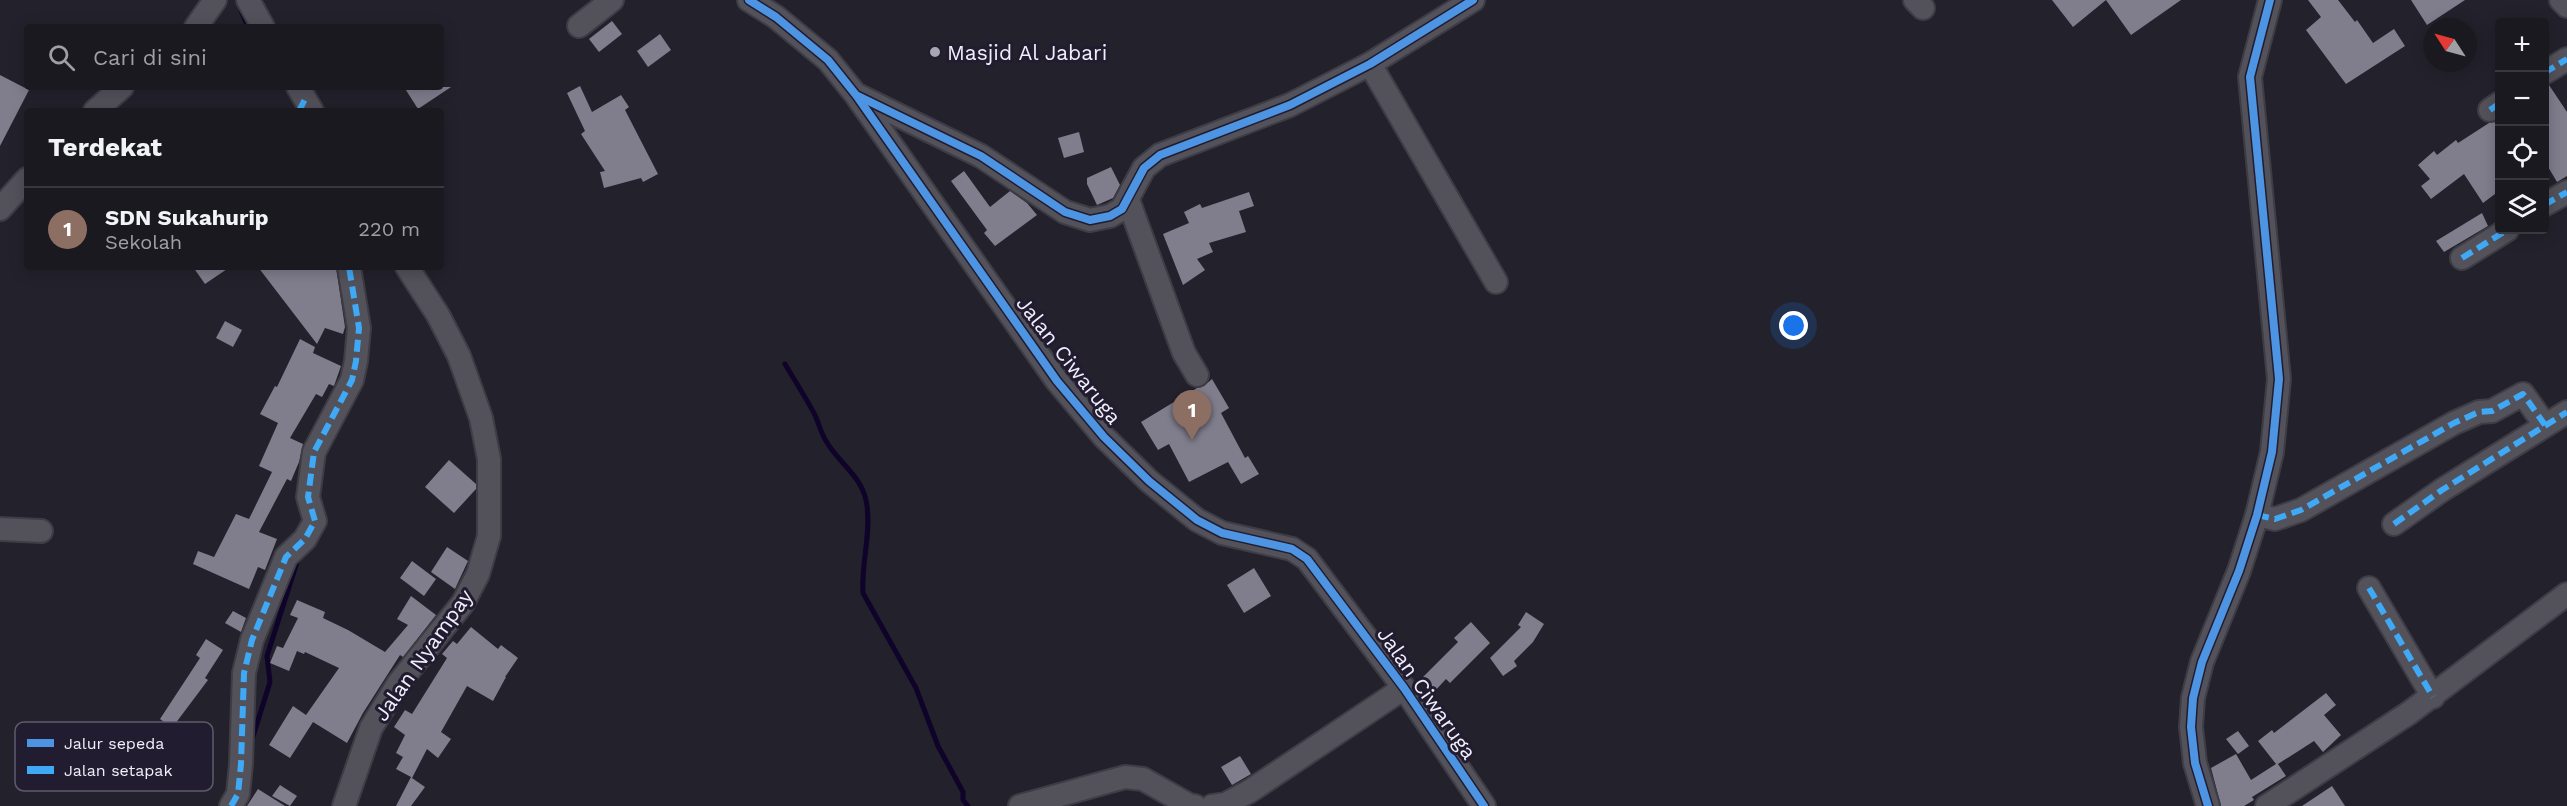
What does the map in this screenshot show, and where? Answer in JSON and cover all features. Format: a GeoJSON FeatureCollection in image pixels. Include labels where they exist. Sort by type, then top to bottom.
{"type":"FeatureCollection","features":[{"type":"Feature","properties":{"kind":"street"},"geometry":{"type":"LineString","coordinates":[[198,24],[215,0]]}},
{"type":"Feature","properties":{"kind":"street"},"geometry":{"type":"LineString","coordinates":[[248,0],[261,24]]}},
{"type":"Feature","properties":{"kind":"street"},"geometry":{"type":"LineString","coordinates":[[579,26],[612,0]]}},
{"type":"Feature","properties":{"kind":"street","name":"Jalan Ciwaruga"},"geometry":{"type":"LineString","coordinates":[[749,0],[776,17],[828,60],[856,95],[1057,381],[1104,436],[1149,481],[1197,520],[1222,533],[1292,549],[1307,559],[1404,688],[1484,806]]}},
{"type":"Feature","properties":{"kind":"street"},"geometry":{"type":"LineString","coordinates":[[856,95],[981,156],[1065,212],[1090,220],[1110,216],[1122,209],[1144,168],[1160,155],[1290,105],[1370,64],[1473,0]]}},
{"type":"Feature","properties":{"kind":"street"},"geometry":{"type":"LineString","coordinates":[[2208,806],[2195,763],[2191,727],[2193,698],[2202,662],[2239,571],[2257,515],[2272,452],[2279,379],[2250,77],[2270,0]]}},
{"type":"Feature","properties":{"kind":"street"},"geometry":{"type":"LineString","coordinates":[[2561,0],[2567,6]]}},
{"type":"Feature","properties":{"kind":"street"},"geometry":{"type":"LineString","coordinates":[[2547,72],[2567,59]]}},
{"type":"Feature","properties":{"kind":"street"},"geometry":{"type":"LineString","coordinates":[[1370,64],[1496,282]]}},
{"type":"Feature","properties":{"kind":"street"},"geometry":{"type":"LineString","coordinates":[[98,108],[120,90]]}},
{"type":"Feature","properties":{"kind":"street"},"geometry":{"type":"LineString","coordinates":[[0,209],[24,182]]}},
{"type":"Feature","properties":{"kind":"street"},"geometry":{"type":"LineString","coordinates":[[2549,203],[2567,192]]}},
{"type":"Feature","properties":{"kind":"street"},"geometry":{"type":"LineString","coordinates":[[1128,200],[1184,353],[1197,375]]}},
{"type":"Feature","properties":{"kind":"street"},"geometry":{"type":"LineString","coordinates":[[2462,258],[2501,234]]}},
{"type":"Feature","properties":{"kind":"street"},"geometry":{"type":"LineString","coordinates":[[231,806],[238,794],[244,673],[252,640],[286,557],[305,539],[315,520],[308,497],[314,452],[352,380],[359,328],[349,270]]}},
{"type":"Feature","properties":{"kind":"street","name":"Jalan Nyampay"},"geometry":{"type":"LineString","coordinates":[[344,806],[371,728],[398,684],[463,603],[478,574],[489,536],[489,459],[481,418],[459,356],[438,315],[409,270]]}},
{"type":"Feature","properties":{"kind":"street"},"geometry":{"type":"LineString","coordinates":[[2257,515],[2275,519],[2301,510],[2454,423],[2479,412],[2492,411],[2523,394],[2560,419],[2442,490],[2394,524]]}},
{"type":"Feature","properties":{"kind":"street"},"geometry":{"type":"LineString","coordinates":[[0,529],[41,531]]}},
{"type":"Feature","properties":{"kind":"street"},"geometry":{"type":"LineString","coordinates":[[2369,588],[2433,697]]}},
{"type":"Feature","properties":{"kind":"street"},"geometry":{"type":"LineString","coordinates":[[2267,806],[2433,697],[2567,594]]}},
{"type":"Feature","properties":{"kind":"street"},"geometry":{"type":"LineString","coordinates":[[1212,806],[1226,804],[1250,791],[1404,688]]}},
{"type":"Feature","properties":{"kind":"street"},"geometry":{"type":"LineString","coordinates":[[1020,806],[1125,777],[1143,779],[1188,805],[1195,806]]}},
{"type":"Feature","properties":{"kind":"building"},"geometry":{"type":"Polygon","coordinates":[[[2052,0],[2106,0],[2073,27],[2052,0]]]}},
{"type":"Feature","properties":{"kind":"building"},"geometry":{"type":"Polygon","coordinates":[[[2106,0],[2181,0],[2131,35],[2106,0]]]}},
{"type":"Feature","properties":{"kind":"building"},"geometry":{"type":"Polygon","coordinates":[[[2308,0],[2338,0],[2355,22],[2357,20],[2373,43],[2394,29],[2405,46],[2346,84],[2306,30],[2321,17],[2308,0]]]}},
{"type":"Feature","properties":{"kind":"building"},"geometry":{"type":"Polygon","coordinates":[[[2411,0],[2465,0],[2438,18],[2423,19],[2411,0]]]}},
{"type":"Feature","properties":{"kind":"building"},"geometry":{"type":"Polygon","coordinates":[[[612,21],[622,34],[599,52],[589,39],[612,21]]]}},
{"type":"Feature","properties":{"kind":"building"},"geometry":{"type":"Polygon","coordinates":[[[660,34],[671,50],[648,67],[637,51],[660,34]]]}},
{"type":"Feature","properties":{"kind":"building"},"geometry":{"type":"Polygon","coordinates":[[[0,75],[24,87],[24,90],[29,90],[0,146],[0,75]]]}},
{"type":"Feature","properties":{"kind":"building"},"geometry":{"type":"Polygon","coordinates":[[[2549,85],[2567,112],[2567,176],[2557,182],[2549,168],[2549,85]]]}},
{"type":"Feature","properties":{"kind":"building"},"geometry":{"type":"Polygon","coordinates":[[[580,86],[592,112],[621,95],[629,107],[625,110],[658,174],[643,182],[641,178],[604,188],[600,172],[605,171],[581,134],[585,131],[567,93],[580,86]]]}},
{"type":"Feature","properties":{"kind":"building"},"geometry":{"type":"Polygon","coordinates":[[[444,87],[451,87],[420,108],[406,90],[444,90],[444,87]]]}},
{"type":"Feature","properties":{"kind":"building"},"geometry":{"type":"Polygon","coordinates":[[[2495,121],[2495,194],[2483,203],[2464,174],[2431,199],[2421,186],[2430,179],[2418,165],[2434,151],[2437,155],[2456,140],[2458,143],[2495,121]]]}},
{"type":"Feature","properties":{"kind":"building"},"geometry":{"type":"Polygon","coordinates":[[[1079,132],[1084,152],[1064,158],[1058,138],[1079,132]]]}},
{"type":"Feature","properties":{"kind":"building"},"geometry":{"type":"Polygon","coordinates":[[[1111,167],[1120,185],[1113,198],[1097,205],[1087,184],[1087,178],[1111,167]]]}},
{"type":"Feature","properties":{"kind":"building"},"geometry":{"type":"Polygon","coordinates":[[[964,171],[990,207],[1010,191],[1027,203],[1037,215],[995,246],[984,233],[987,230],[951,181],[964,171]]]}},
{"type":"Feature","properties":{"kind":"building"},"geometry":{"type":"Polygon","coordinates":[[[1249,192],[1254,206],[1239,211],[1246,232],[1209,243],[1213,252],[1197,259],[1205,270],[1183,285],[1163,234],[1189,223],[1184,212],[1200,204],[1202,208],[1249,192]]]}},
{"type":"Feature","properties":{"kind":"building"},"geometry":{"type":"Polygon","coordinates":[[[2482,213],[2488,226],[2444,252],[2436,241],[2482,213]]]}},
{"type":"Feature","properties":{"kind":"building"},"geometry":{"type":"Polygon","coordinates":[[[195,270],[226,270],[205,284],[195,270]]]}},
{"type":"Feature","properties":{"kind":"building"},"geometry":{"type":"Polygon","coordinates":[[[260,270],[336,270],[345,327],[343,334],[325,328],[317,344],[260,270]]]}},
{"type":"Feature","properties":{"kind":"building"},"geometry":{"type":"Polygon","coordinates":[[[225,321],[242,330],[233,347],[216,338],[225,321]]]}},
{"type":"Feature","properties":{"kind":"building"},"geometry":{"type":"Polygon","coordinates":[[[300,339],[315,347],[313,353],[341,366],[334,386],[329,384],[322,397],[316,394],[290,438],[303,444],[299,462],[291,481],[287,479],[259,532],[277,539],[265,570],[258,567],[249,589],[193,564],[198,551],[214,557],[236,514],[249,519],[272,472],[259,466],[278,423],[260,414],[275,386],[277,387],[300,339]]]}},
{"type":"Feature","properties":{"kind":"building"},"geometry":{"type":"Polygon","coordinates":[[[1212,379],[1229,408],[1221,413],[1245,458],[1248,456],[1259,474],[1241,484],[1228,462],[1189,482],[1169,444],[1158,450],[1141,422],[1204,386],[1212,379]]]}},
{"type":"Feature","properties":{"kind":"building"},"geometry":{"type":"Polygon","coordinates":[[[449,460],[476,484],[476,489],[454,513],[425,487],[449,460]]]}},
{"type":"Feature","properties":{"kind":"building"},"geometry":{"type":"Polygon","coordinates":[[[447,547],[468,561],[455,589],[431,572],[447,547]]]}},
{"type":"Feature","properties":{"kind":"building"},"geometry":{"type":"Polygon","coordinates":[[[412,561],[436,579],[424,596],[400,578],[412,561]]]}},
{"type":"Feature","properties":{"kind":"building"},"geometry":{"type":"Polygon","coordinates":[[[1254,568],[1271,596],[1244,613],[1227,585],[1254,568]]]}},
{"type":"Feature","properties":{"kind":"building"},"geometry":{"type":"Polygon","coordinates":[[[411,596],[436,615],[403,657],[400,655],[347,743],[313,722],[290,758],[269,745],[293,706],[306,715],[339,668],[305,652],[304,654],[297,651],[289,671],[270,663],[277,646],[283,648],[298,618],[290,615],[297,600],[325,612],[323,618],[385,652],[408,625],[397,619],[411,596]]]}},
{"type":"Feature","properties":{"kind":"building"},"geometry":{"type":"Polygon","coordinates":[[[233,611],[246,618],[241,632],[225,623],[233,611]]]}},
{"type":"Feature","properties":{"kind":"building"},"geometry":{"type":"Polygon","coordinates":[[[1526,612],[1544,624],[1533,642],[1514,661],[1517,666],[1503,676],[1490,658],[1521,627],[1518,625],[1526,612]]]}},
{"type":"Feature","properties":{"kind":"building"},"geometry":{"type":"Polygon","coordinates":[[[1471,622],[1490,643],[1450,683],[1446,679],[1433,693],[1420,680],[1458,642],[1454,638],[1471,622]]]}},
{"type":"Feature","properties":{"kind":"building"},"geometry":{"type":"Polygon","coordinates":[[[471,627],[498,649],[501,645],[518,658],[493,701],[467,686],[441,732],[451,739],[438,758],[427,749],[412,778],[425,787],[411,806],[396,806],[411,777],[396,769],[403,757],[396,753],[405,735],[394,727],[405,710],[412,714],[447,658],[442,654],[453,641],[457,644],[471,627]]]}},
{"type":"Feature","properties":{"kind":"building"},"geometry":{"type":"Polygon","coordinates":[[[206,639],[223,650],[205,678],[208,680],[176,722],[164,722],[160,719],[200,658],[196,655],[206,639]]]}},
{"type":"Feature","properties":{"kind":"building"},"geometry":{"type":"Polygon","coordinates":[[[2326,693],[2336,705],[2324,715],[2341,735],[2323,752],[2314,741],[2278,764],[2286,776],[2252,797],[2254,800],[2244,806],[2221,806],[2211,768],[2236,754],[2251,780],[2276,764],[2258,741],[2272,730],[2274,733],[2326,693]]]}},
{"type":"Feature","properties":{"kind":"building"},"geometry":{"type":"Polygon","coordinates":[[[2238,731],[2249,746],[2238,754],[2226,739],[2238,731]]]}},
{"type":"Feature","properties":{"kind":"building"},"geometry":{"type":"Polygon","coordinates":[[[1240,756],[1251,774],[1232,785],[1221,767],[1240,756]]]}},
{"type":"Feature","properties":{"kind":"building"},"geometry":{"type":"Polygon","coordinates":[[[280,785],[297,796],[290,806],[272,796],[280,785]]]}},
{"type":"Feature","properties":{"kind":"building"},"geometry":{"type":"Polygon","coordinates":[[[2332,786],[2345,806],[2302,806],[2332,786]]]}},
{"type":"Feature","properties":{"kind":"building"},"geometry":{"type":"Polygon","coordinates":[[[258,789],[285,806],[247,806],[258,789]]]}},
{"type":"Feature","properties":{"kind":"waterway"},"geometry":{"type":"LineString","coordinates":[[241,10],[247,24]]}},
{"type":"Feature","properties":{"kind":"waterway"},"geometry":{"type":"LineString","coordinates":[[785,364],[815,415],[826,441],[856,479],[865,496],[868,528],[863,593],[916,688],[938,746],[968,806]]}},
{"type":"Feature","properties":{"kind":"waterway"},"geometry":{"type":"LineString","coordinates":[[251,743],[270,682],[267,656],[299,556]]}},
{"type":"Feature","properties":{"kind":"marked path"},"geometry":{"type":"LineString","coordinates":[[2546,72],[2567,59]]}},
{"type":"Feature","properties":{"kind":"marked path"},"geometry":{"type":"LineString","coordinates":[[300,108],[305,99]]}},
{"type":"Feature","properties":{"kind":"marked path"},"geometry":{"type":"LineString","coordinates":[[2490,110],[2495,106]]}},
{"type":"Feature","properties":{"kind":"marked path"},"geometry":{"type":"LineString","coordinates":[[2549,202],[2567,192]]}},
{"type":"Feature","properties":{"kind":"marked path"},"geometry":{"type":"LineString","coordinates":[[2462,258],[2501,234]]}},
{"type":"Feature","properties":{"kind":"marked path"},"geometry":{"type":"LineString","coordinates":[[231,806],[238,794],[244,673],[252,640],[286,557],[305,539],[315,521],[308,497],[314,452],[352,380],[359,328],[349,270]]}},
{"type":"Feature","properties":{"kind":"marked path"},"geometry":{"type":"LineString","coordinates":[[2257,515],[2275,519],[2301,510],[2454,423],[2479,412],[2492,411],[2523,394],[2545,425]]}},
{"type":"Feature","properties":{"kind":"marked path"},"geometry":{"type":"LineString","coordinates":[[2394,524],[2442,490],[2567,412]]}},
{"type":"Feature","properties":{"kind":"marked path"},"geometry":{"type":"LineString","coordinates":[[2369,588],[2433,697]]}},
{"type":"Feature","properties":{"kind":"cycle path"},"geometry":{"type":"LineString","coordinates":[[749,0],[776,17],[828,60],[856,95],[1057,381],[1104,437],[1149,481],[1197,520],[1222,533],[1292,549],[1307,559],[1404,688],[1484,806]]}},
{"type":"Feature","properties":{"kind":"cycle path"},"geometry":{"type":"LineString","coordinates":[[858,96],[981,156],[1065,212],[1090,220],[1110,216],[1122,209],[1144,168],[1160,155],[1290,105],[1370,64],[1473,0]]}},
{"type":"Feature","properties":{"kind":"cycle path"},"geometry":{"type":"LineString","coordinates":[[2208,806],[2195,763],[2191,727],[2193,698],[2202,662],[2239,571],[2257,515],[2272,452],[2279,379],[2250,77],[2270,0]]}},
{"type":"Feature","properties":{"kind":"place","name":"Masjid Al Jabari"},"geometry":{"type":"Point","coordinates":[935,52]}},
{"type":"Feature","properties":{"kind":"place","name":"SDN Sukahurip"},"geometry":{"type":"Point","coordinates":[1192,440]}}]}
